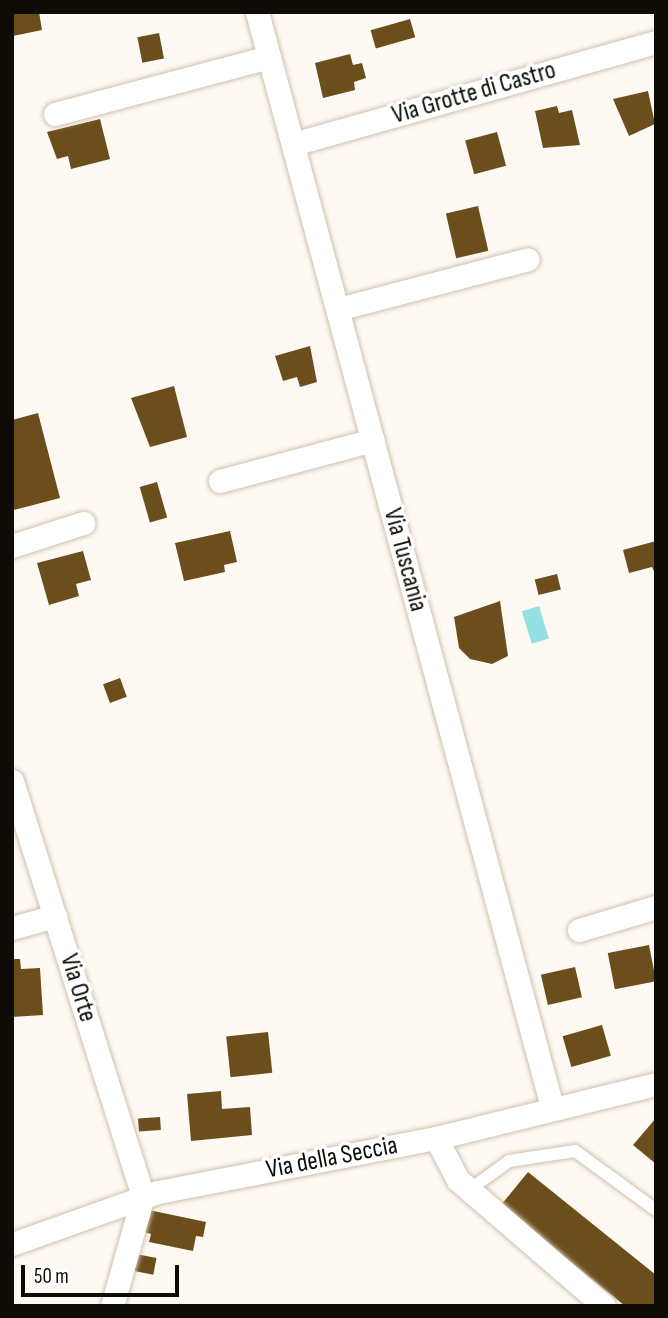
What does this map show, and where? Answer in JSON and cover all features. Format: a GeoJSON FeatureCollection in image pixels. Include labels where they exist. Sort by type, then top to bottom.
{"type":"FeatureCollection","features":[{"type":"Feature","properties":{"kind":"street","name":"Via Tuscania"},"geometry":{"type":"LineString","coordinates":[[257,12],[552,1107]]}},
{"type":"Feature","properties":{"kind":"street","name":"Via Grotte di Castro"},"geometry":{"type":"LineString","coordinates":[[293,144],[656,42]]}},
{"type":"Feature","properties":{"kind":"street"},"geometry":{"type":"LineString","coordinates":[[55,114],[269,57]]}},
{"type":"Feature","properties":{"kind":"street"},"geometry":{"type":"LineString","coordinates":[[338,309],[528,259]]}},
{"type":"Feature","properties":{"kind":"street"},"geometry":{"type":"LineString","coordinates":[[219,481],[373,440]]}},
{"type":"Feature","properties":{"kind":"street"},"geometry":{"type":"LineString","coordinates":[[12,546],[83,523]]}},
{"type":"Feature","properties":{"kind":"street","name":"Via Orte"},"geometry":{"type":"LineString","coordinates":[[12,781],[143,1196]]}},
{"type":"Feature","properties":{"kind":"street"},"geometry":{"type":"LineString","coordinates":[[579,930],[656,907]]}},
{"type":"Feature","properties":{"kind":"street"},"geometry":{"type":"LineString","coordinates":[[12,928],[55,916]]}},
{"type":"Feature","properties":{"kind":"street","name":"Via della Seccia"},"geometry":{"type":"LineString","coordinates":[[12,1244],[143,1196],[436,1138],[552,1107],[656,1084]]}},
{"type":"Feature","properties":{"kind":"street"},"geometry":{"type":"LineString","coordinates":[[436,1138],[448,1168],[469,1190],[604,1306]]}},
{"type":"Feature","properties":{"kind":"street"},"geometry":{"type":"LineString","coordinates":[[112,1306],[143,1196]]}},
{"type":"Feature","properties":{"kind":"lane"},"geometry":{"type":"LineString","coordinates":[[469,1190],[500,1164],[568,1150],[596,1161],[656,1210]]}},
{"type":"Feature","properties":{"kind":"water"},"geometry":{"type":"Polygon","coordinates":[[[539,606],[549,639],[532,644],[522,611],[539,606]]]}},
{"type":"Feature","properties":{"kind":"building"},"geometry":{"type":"Polygon","coordinates":[[[12,12],[39,12],[42,30],[13,36],[12,12]]]}},
{"type":"Feature","properties":{"kind":"building"},"geometry":{"type":"Polygon","coordinates":[[[410,19],[415,37],[376,49],[371,30],[410,19]]]}},
{"type":"Feature","properties":{"kind":"building"},"geometry":{"type":"Polygon","coordinates":[[[159,33],[164,59],[142,63],[137,37],[159,33]]]}},
{"type":"Feature","properties":{"kind":"building"},"geometry":{"type":"Polygon","coordinates":[[[350,54],[353,65],[362,63],[366,78],[354,82],[355,90],[323,98],[315,63],[350,54]]]}},
{"type":"Feature","properties":{"kind":"building"},"geometry":{"type":"Polygon","coordinates":[[[648,91],[655,124],[629,136],[613,99],[648,91]]]}},
{"type":"Feature","properties":{"kind":"building"},"geometry":{"type":"Polygon","coordinates":[[[557,106],[559,113],[572,110],[580,145],[543,148],[535,111],[557,106]]]}},
{"type":"Feature","properties":{"kind":"building"},"geometry":{"type":"Polygon","coordinates":[[[100,119],[110,159],[71,169],[68,156],[57,159],[47,132],[100,119]]]}},
{"type":"Feature","properties":{"kind":"building"},"geometry":{"type":"Polygon","coordinates":[[[497,132],[506,166],[474,174],[465,141],[497,132]]]}},
{"type":"Feature","properties":{"kind":"building"},"geometry":{"type":"Polygon","coordinates":[[[478,206],[488,251],[456,258],[446,213],[478,206]]]}},
{"type":"Feature","properties":{"kind":"building"},"geometry":{"type":"Polygon","coordinates":[[[310,346],[317,382],[300,387],[297,377],[283,381],[275,356],[310,346]]]}},
{"type":"Feature","properties":{"kind":"building"},"geometry":{"type":"Polygon","coordinates":[[[174,386],[187,437],[150,447],[131,398],[174,386]]]}},
{"type":"Feature","properties":{"kind":"building"},"geometry":{"type":"Polygon","coordinates":[[[38,413],[60,498],[14,510],[12,420],[38,413]]]}},
{"type":"Feature","properties":{"kind":"building"},"geometry":{"type":"Polygon","coordinates":[[[157,482],[167,518],[150,523],[140,487],[157,482]]]}},
{"type":"Feature","properties":{"kind":"building"},"geometry":{"type":"Polygon","coordinates":[[[230,531],[237,562],[224,565],[225,572],[184,581],[175,543],[230,531]]]}},
{"type":"Feature","properties":{"kind":"building"},"geometry":{"type":"Polygon","coordinates":[[[656,541],[656,576],[652,567],[629,573],[623,550],[656,541]]]}},
{"type":"Feature","properties":{"kind":"building"},"geometry":{"type":"Polygon","coordinates":[[[83,551],[91,580],[76,584],[79,596],[49,605],[37,563],[83,551]]]}},
{"type":"Feature","properties":{"kind":"building"},"geometry":{"type":"Polygon","coordinates":[[[557,574],[561,590],[539,595],[535,580],[557,574]]]}},
{"type":"Feature","properties":{"kind":"building"},"geometry":{"type":"Polygon","coordinates":[[[500,601],[508,656],[492,664],[470,659],[459,648],[454,617],[500,601]]]}},
{"type":"Feature","properties":{"kind":"building"},"geometry":{"type":"Polygon","coordinates":[[[120,678],[127,697],[110,703],[103,684],[120,678]]]}},
{"type":"Feature","properties":{"kind":"building"},"geometry":{"type":"Polygon","coordinates":[[[649,945],[656,981],[615,989],[608,953],[649,945]]]}},
{"type":"Feature","properties":{"kind":"building"},"geometry":{"type":"Polygon","coordinates":[[[12,959],[20,959],[21,969],[40,968],[43,1015],[12,1017],[12,959]]]}},
{"type":"Feature","properties":{"kind":"building"},"geometry":{"type":"Polygon","coordinates":[[[575,967],[582,997],[548,1005],[541,975],[575,967]]]}},
{"type":"Feature","properties":{"kind":"building"},"geometry":{"type":"Polygon","coordinates":[[[602,1025],[611,1056],[571,1067],[563,1036],[602,1025]]]}},
{"type":"Feature","properties":{"kind":"building"},"geometry":{"type":"Polygon","coordinates":[[[268,1032],[272,1073],[231,1077],[226,1036],[268,1032]]]}},
{"type":"Feature","properties":{"kind":"building"},"geometry":{"type":"Polygon","coordinates":[[[221,1091],[222,1109],[250,1107],[252,1135],[191,1141],[187,1094],[221,1091]]]}},
{"type":"Feature","properties":{"kind":"building"},"geometry":{"type":"Polygon","coordinates":[[[160,1117],[161,1130],[139,1132],[138,1119],[160,1117]]]}},
{"type":"Feature","properties":{"kind":"building"},"geometry":{"type":"Polygon","coordinates":[[[656,1118],[656,1164],[633,1145],[656,1118]]]}},
{"type":"Feature","properties":{"kind":"building"},"geometry":{"type":"Polygon","coordinates":[[[528,1172],[656,1275],[656,1306],[625,1306],[501,1205],[528,1172]]]}},
{"type":"Feature","properties":{"kind":"building"},"geometry":{"type":"Polygon","coordinates":[[[144,1209],[206,1222],[203,1237],[196,1236],[193,1251],[149,1242],[151,1234],[140,1231],[144,1209]]]}},
{"type":"Feature","properties":{"kind":"building"},"geometry":{"type":"Polygon","coordinates":[[[131,1253],[157,1258],[153,1275],[128,1270],[131,1253]]]}}]}
